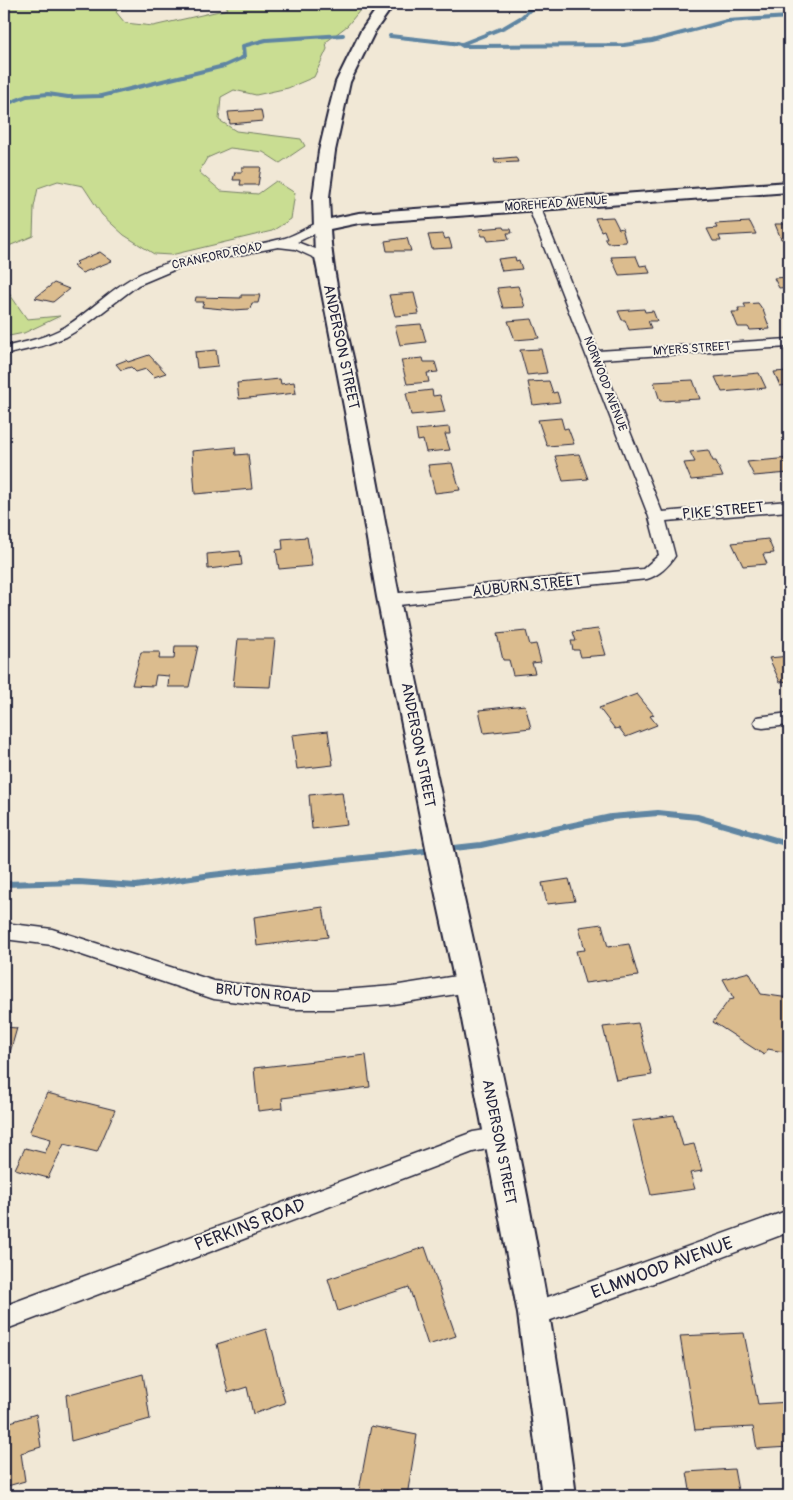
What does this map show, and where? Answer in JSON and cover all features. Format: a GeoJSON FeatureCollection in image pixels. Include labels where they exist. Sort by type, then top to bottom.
{"type":"FeatureCollection","features":[{"type":"Feature","properties":{"kind":"street","name":"ANDERSON STREET"},"geometry":{"type":"LineString","coordinates":[[387,4],[368,31],[343,82],[327,151],[321,197],[323,257],[389,600],[442,863],[469,983],[534,1314],[558,1496]]}},
{"type":"Feature","properties":{"kind":"street","name":"MOREHEAD AVENUE"},"geometry":{"type":"LineString","coordinates":[[323,225],[359,218],[789,187]]}},
{"type":"Feature","properties":{"kind":"street","name":"NORWOOD AVENUE"},"geometry":{"type":"LineString","coordinates":[[534,206],[657,517],[667,556],[662,563]]}},
{"type":"Feature","properties":{"kind":"street","name":"CRANFORD ROAD"},"geometry":{"type":"LineString","coordinates":[[4,351],[30,345],[67,332],[133,282],[154,272],[184,261],[273,244],[302,236],[323,225]]}},
{"type":"Feature","properties":{"kind":"street","name":"CRANFORD ROAD"},"geometry":{"type":"LineString","coordinates":[[273,244],[298,246],[323,257]]}},
{"type":"Feature","properties":{"kind":"street","name":"MYERS STREET"},"geometry":{"type":"LineString","coordinates":[[594,355],[789,343]]}},
{"type":"Feature","properties":{"kind":"street","name":"PIKE STREET"},"geometry":{"type":"LineString","coordinates":[[657,517],[789,506]]}},
{"type":"Feature","properties":{"kind":"street","name":"AUBURN STREET"},"geometry":{"type":"LineString","coordinates":[[389,600],[647,574],[662,563]]}},
{"type":"Feature","properties":{"kind":"street"},"geometry":{"type":"LineString","coordinates":[[763,722],[789,719]]}},
{"type":"Feature","properties":{"kind":"street","name":"BRUTON ROAD"},"geometry":{"type":"LineString","coordinates":[[4,931],[52,938],[214,990],[293,1000],[332,1000],[393,995],[469,983]]}},
{"type":"Feature","properties":{"kind":"street","name":"PERKINS ROAD"},"geometry":{"type":"LineString","coordinates":[[4,1318],[473,1142],[498,1138]]}},
{"type":"Feature","properties":{"kind":"street","name":"ELMWOOD AVENUE"},"geometry":{"type":"LineString","coordinates":[[534,1314],[648,1274],[789,1220]]}},
{"type":"Feature","properties":{"kind":"green space"},"geometry":{"type":"Polygon","coordinates":[[[4,4],[125,4],[116,12],[125,23],[153,26],[228,9],[225,4],[365,4],[347,26],[326,42],[327,49],[314,77],[288,88],[256,95],[234,90],[221,97],[219,120],[236,131],[301,139],[305,146],[280,163],[263,152],[230,148],[207,158],[199,172],[221,191],[258,194],[276,181],[295,193],[291,219],[272,231],[171,255],[154,254],[124,235],[102,215],[83,186],[58,181],[38,188],[34,207],[33,236],[4,248],[4,4]]]}},
{"type":"Feature","properties":{"kind":"green space"},"geometry":{"type":"Polygon","coordinates":[[[4,286],[27,319],[60,316],[24,333],[4,337],[4,286]]]}},
{"type":"Feature","properties":{"kind":"building"},"geometry":{"type":"Polygon","coordinates":[[[164,4],[193,4],[171,9],[164,4]]]}},
{"type":"Feature","properties":{"kind":"building"},"geometry":{"type":"Polygon","coordinates":[[[261,110],[263,121],[230,124],[228,112],[261,110]]]}},
{"type":"Feature","properties":{"kind":"building"},"geometry":{"type":"Polygon","coordinates":[[[516,157],[518,162],[495,163],[494,159],[516,157]]]}},
{"type":"Feature","properties":{"kind":"building"},"geometry":{"type":"Polygon","coordinates":[[[242,167],[261,167],[258,185],[240,185],[241,180],[233,180],[235,172],[242,172],[242,167]]]}},
{"type":"Feature","properties":{"kind":"building"},"geometry":{"type":"Polygon","coordinates":[[[613,217],[619,229],[622,228],[626,242],[607,243],[604,238],[607,238],[604,230],[601,231],[595,218],[613,217]]]}},
{"type":"Feature","properties":{"kind":"building"},"geometry":{"type":"Polygon","coordinates":[[[750,222],[756,234],[719,236],[721,241],[713,241],[707,229],[717,228],[715,224],[750,222]]]}},
{"type":"Feature","properties":{"kind":"building"},"geometry":{"type":"Polygon","coordinates":[[[775,224],[789,224],[789,239],[781,239],[775,224]]]}},
{"type":"Feature","properties":{"kind":"building"},"geometry":{"type":"Polygon","coordinates":[[[503,227],[504,229],[511,229],[512,233],[507,233],[509,239],[488,241],[486,236],[482,236],[479,229],[503,227]]]}},
{"type":"Feature","properties":{"kind":"building"},"geometry":{"type":"Polygon","coordinates":[[[443,234],[445,239],[449,238],[452,248],[432,249],[428,235],[443,234]]]}},
{"type":"Feature","properties":{"kind":"building"},"geometry":{"type":"Polygon","coordinates":[[[407,238],[411,251],[387,251],[385,241],[407,238]]]}},
{"type":"Feature","properties":{"kind":"building"},"geometry":{"type":"Polygon","coordinates":[[[100,252],[112,261],[82,273],[73,266],[78,264],[76,262],[100,252]]]}},
{"type":"Feature","properties":{"kind":"building"},"geometry":{"type":"Polygon","coordinates":[[[636,256],[640,266],[647,265],[650,273],[619,275],[611,257],[636,256]]]}},
{"type":"Feature","properties":{"kind":"building"},"geometry":{"type":"Polygon","coordinates":[[[515,257],[516,261],[519,260],[522,269],[502,271],[498,259],[515,257]]]}},
{"type":"Feature","properties":{"kind":"building"},"geometry":{"type":"Polygon","coordinates":[[[788,277],[789,287],[779,288],[774,278],[788,277]]]}},
{"type":"Feature","properties":{"kind":"building"},"geometry":{"type":"Polygon","coordinates":[[[54,283],[69,289],[53,302],[35,298],[54,283]]]}},
{"type":"Feature","properties":{"kind":"building"},"geometry":{"type":"Polygon","coordinates":[[[518,286],[525,307],[503,308],[497,288],[518,286]]]}},
{"type":"Feature","properties":{"kind":"building"},"geometry":{"type":"Polygon","coordinates":[[[414,293],[419,314],[395,316],[389,295],[414,293]]]}},
{"type":"Feature","properties":{"kind":"building"},"geometry":{"type":"Polygon","coordinates":[[[241,295],[260,295],[258,303],[252,303],[250,309],[233,310],[202,307],[204,302],[195,302],[196,297],[241,298],[241,295]]]}},
{"type":"Feature","properties":{"kind":"building"},"geometry":{"type":"Polygon","coordinates":[[[758,303],[763,310],[770,329],[750,330],[748,327],[738,327],[732,312],[739,312],[738,308],[746,308],[744,304],[758,303]]]}},
{"type":"Feature","properties":{"kind":"building"},"geometry":{"type":"Polygon","coordinates":[[[644,309],[645,312],[653,311],[657,321],[648,321],[651,328],[629,330],[625,320],[622,320],[618,311],[644,309]]]}},
{"type":"Feature","properties":{"kind":"building"},"geometry":{"type":"Polygon","coordinates":[[[532,319],[539,338],[515,340],[508,321],[532,319]]]}},
{"type":"Feature","properties":{"kind":"building"},"geometry":{"type":"Polygon","coordinates":[[[421,324],[426,342],[400,345],[395,326],[421,324]]]}},
{"type":"Feature","properties":{"kind":"building"},"geometry":{"type":"Polygon","coordinates":[[[541,349],[547,373],[527,375],[520,350],[541,349]]]}},
{"type":"Feature","properties":{"kind":"building"},"geometry":{"type":"Polygon","coordinates":[[[216,350],[218,366],[197,368],[195,352],[216,350]]]}},
{"type":"Feature","properties":{"kind":"building"},"geometry":{"type":"Polygon","coordinates":[[[149,355],[166,373],[154,377],[146,369],[136,372],[131,367],[121,370],[116,364],[126,360],[128,362],[149,355]]]}},
{"type":"Feature","properties":{"kind":"building"},"geometry":{"type":"Polygon","coordinates":[[[423,358],[424,362],[435,362],[438,372],[427,373],[429,382],[407,384],[401,360],[423,358]]]}},
{"type":"Feature","properties":{"kind":"building"},"geometry":{"type":"Polygon","coordinates":[[[789,371],[789,385],[780,386],[774,372],[789,371]]]}},
{"type":"Feature","properties":{"kind":"building"},"geometry":{"type":"Polygon","coordinates":[[[759,373],[766,388],[722,392],[715,377],[759,373]]]}},
{"type":"Feature","properties":{"kind":"building"},"geometry":{"type":"Polygon","coordinates":[[[280,379],[281,384],[294,382],[296,393],[239,399],[237,383],[280,379]]]}},
{"type":"Feature","properties":{"kind":"building"},"geometry":{"type":"Polygon","coordinates":[[[693,380],[700,399],[660,401],[654,382],[693,380]]]}},
{"type":"Feature","properties":{"kind":"building"},"geometry":{"type":"Polygon","coordinates":[[[549,381],[553,393],[557,392],[560,402],[533,405],[528,382],[549,381]]]}},
{"type":"Feature","properties":{"kind":"building"},"geometry":{"type":"Polygon","coordinates":[[[432,390],[433,396],[440,395],[445,412],[411,415],[406,393],[432,390]]]}},
{"type":"Feature","properties":{"kind":"building"},"geometry":{"type":"Polygon","coordinates":[[[561,418],[564,429],[568,428],[574,444],[547,446],[538,420],[561,418]]]}},
{"type":"Feature","properties":{"kind":"building"},"geometry":{"type":"Polygon","coordinates":[[[449,427],[450,434],[445,434],[450,450],[426,452],[423,440],[418,441],[416,430],[449,427]]]}},
{"type":"Feature","properties":{"kind":"building"},"geometry":{"type":"Polygon","coordinates":[[[235,447],[236,455],[248,454],[252,489],[195,494],[192,451],[235,447]]]}},
{"type":"Feature","properties":{"kind":"building"},"geometry":{"type":"Polygon","coordinates":[[[708,450],[713,461],[716,461],[723,477],[691,480],[684,463],[695,462],[690,452],[708,450]]]}},
{"type":"Feature","properties":{"kind":"building"},"geometry":{"type":"Polygon","coordinates":[[[579,454],[588,479],[563,481],[555,456],[579,454]]]}},
{"type":"Feature","properties":{"kind":"building"},"geometry":{"type":"Polygon","coordinates":[[[789,458],[789,473],[754,476],[747,462],[789,458]]]}},
{"type":"Feature","properties":{"kind":"building"},"geometry":{"type":"Polygon","coordinates":[[[452,463],[460,490],[435,493],[428,465],[452,463]]]}},
{"type":"Feature","properties":{"kind":"building"},"geometry":{"type":"Polygon","coordinates":[[[307,537],[312,566],[279,569],[276,550],[283,549],[282,539],[307,537]]]}},
{"type":"Feature","properties":{"kind":"building"},"geometry":{"type":"Polygon","coordinates":[[[768,539],[774,553],[763,554],[767,564],[743,566],[732,543],[768,539]]]}},
{"type":"Feature","properties":{"kind":"building"},"geometry":{"type":"Polygon","coordinates":[[[240,551],[242,565],[208,569],[207,554],[240,551]]]}},
{"type":"Feature","properties":{"kind":"building"},"geometry":{"type":"Polygon","coordinates":[[[598,629],[606,655],[581,657],[579,650],[573,650],[571,641],[576,641],[573,632],[598,629]]]}},
{"type":"Feature","properties":{"kind":"building"},"geometry":{"type":"Polygon","coordinates":[[[526,631],[530,645],[536,644],[541,662],[532,663],[535,673],[513,675],[509,660],[503,660],[497,634],[526,631]]]}},
{"type":"Feature","properties":{"kind":"building"},"geometry":{"type":"Polygon","coordinates":[[[238,639],[275,639],[270,687],[233,686],[238,639]]]}},
{"type":"Feature","properties":{"kind":"building"},"geometry":{"type":"Polygon","coordinates":[[[175,646],[198,646],[189,687],[168,687],[169,676],[156,675],[154,686],[132,685],[141,652],[160,652],[159,659],[174,659],[175,646]]]}},
{"type":"Feature","properties":{"kind":"building"},"geometry":{"type":"Polygon","coordinates":[[[789,656],[789,683],[788,681],[780,682],[769,658],[789,656]]]}},
{"type":"Feature","properties":{"kind":"building"},"geometry":{"type":"Polygon","coordinates":[[[637,694],[654,715],[650,716],[657,725],[626,737],[619,728],[615,729],[599,708],[637,694]]]}},
{"type":"Feature","properties":{"kind":"building"},"geometry":{"type":"Polygon","coordinates":[[[525,705],[531,728],[484,733],[479,710],[525,705]]]}},
{"type":"Feature","properties":{"kind":"building"},"geometry":{"type":"Polygon","coordinates":[[[328,731],[333,765],[297,769],[292,735],[328,731]]]}},
{"type":"Feature","properties":{"kind":"building"},"geometry":{"type":"Polygon","coordinates":[[[342,792],[347,825],[312,829],[309,795],[342,792]]]}},
{"type":"Feature","properties":{"kind":"building"},"geometry":{"type":"Polygon","coordinates":[[[569,879],[575,901],[547,904],[542,883],[569,879]]]}},
{"type":"Feature","properties":{"kind":"building"},"geometry":{"type":"Polygon","coordinates":[[[323,907],[328,937],[257,946],[254,917],[323,907]]]}},
{"type":"Feature","properties":{"kind":"building"},"geometry":{"type":"Polygon","coordinates":[[[602,924],[608,947],[629,944],[638,976],[585,983],[576,951],[585,950],[579,927],[602,924]]]}},
{"type":"Feature","properties":{"kind":"building"},"geometry":{"type":"Polygon","coordinates":[[[749,972],[761,994],[789,998],[789,1053],[768,1049],[764,1055],[713,1022],[729,1000],[734,999],[723,979],[749,972]]]}},
{"type":"Feature","properties":{"kind":"building"},"geometry":{"type":"Polygon","coordinates":[[[638,1023],[652,1075],[616,1080],[603,1027],[638,1023]]]}},
{"type":"Feature","properties":{"kind":"building"},"geometry":{"type":"Polygon","coordinates":[[[4,1027],[17,1028],[7,1063],[4,1063],[4,1027]]]}},
{"type":"Feature","properties":{"kind":"building"},"geometry":{"type":"Polygon","coordinates":[[[366,1055],[370,1087],[282,1098],[283,1108],[258,1111],[254,1068],[366,1055]]]}},
{"type":"Feature","properties":{"kind":"building"},"geometry":{"type":"Polygon","coordinates":[[[47,1093],[115,1110],[97,1152],[64,1144],[48,1178],[15,1169],[25,1148],[45,1153],[51,1139],[29,1133],[47,1093]]]}},
{"type":"Feature","properties":{"kind":"building"},"geometry":{"type":"Polygon","coordinates":[[[674,1115],[683,1146],[694,1144],[702,1171],[690,1173],[695,1189],[651,1195],[632,1121],[674,1115]]]}},
{"type":"Feature","properties":{"kind":"building"},"geometry":{"type":"Polygon","coordinates":[[[425,1247],[456,1336],[428,1345],[409,1287],[338,1311],[328,1279],[425,1247]]]}},
{"type":"Feature","properties":{"kind":"building"},"geometry":{"type":"Polygon","coordinates":[[[266,1329],[285,1403],[253,1414],[247,1387],[228,1393],[217,1344],[266,1329]]]}},
{"type":"Feature","properties":{"kind":"building"},"geometry":{"type":"Polygon","coordinates":[[[744,1333],[758,1404],[789,1402],[789,1447],[757,1449],[753,1427],[695,1430],[680,1336],[744,1333]]]}},
{"type":"Feature","properties":{"kind":"building"},"geometry":{"type":"Polygon","coordinates":[[[143,1374],[150,1419],[71,1441],[66,1395],[143,1374]]]}},
{"type":"Feature","properties":{"kind":"building"},"geometry":{"type":"Polygon","coordinates":[[[36,1414],[41,1447],[21,1453],[25,1481],[4,1487],[4,1424],[36,1414]]]}},
{"type":"Feature","properties":{"kind":"building"},"geometry":{"type":"Polygon","coordinates":[[[371,1426],[417,1435],[407,1496],[358,1496],[371,1426]]]}},
{"type":"Feature","properties":{"kind":"building"},"geometry":{"type":"Polygon","coordinates":[[[734,1469],[739,1496],[691,1496],[687,1472],[734,1469]]]}},
{"type":"Feature","properties":{"kind":"waterway"},"geometry":{"type":"LineString","coordinates":[[459,44],[505,27],[522,17],[536,4]]}},
{"type":"Feature","properties":{"kind":"waterway"},"geometry":{"type":"LineString","coordinates":[[459,44],[463,46],[624,45],[652,41],[727,21],[789,17]]}},
{"type":"Feature","properties":{"kind":"waterway"},"geometry":{"type":"LineString","coordinates":[[4,105],[27,96],[48,94],[68,97],[101,96],[224,66],[244,57],[243,46],[266,40],[343,35]]}},
{"type":"Feature","properties":{"kind":"waterway"},"geometry":{"type":"LineString","coordinates":[[390,36],[459,44]]}},
{"type":"Feature","properties":{"kind":"waterway"},"geometry":{"type":"LineString","coordinates":[[445,849],[481,845],[611,817],[658,813],[697,817],[789,844]]}},
{"type":"Feature","properties":{"kind":"waterway"},"geometry":{"type":"LineString","coordinates":[[4,884],[79,882],[136,886],[212,875],[433,850]]}}]}
